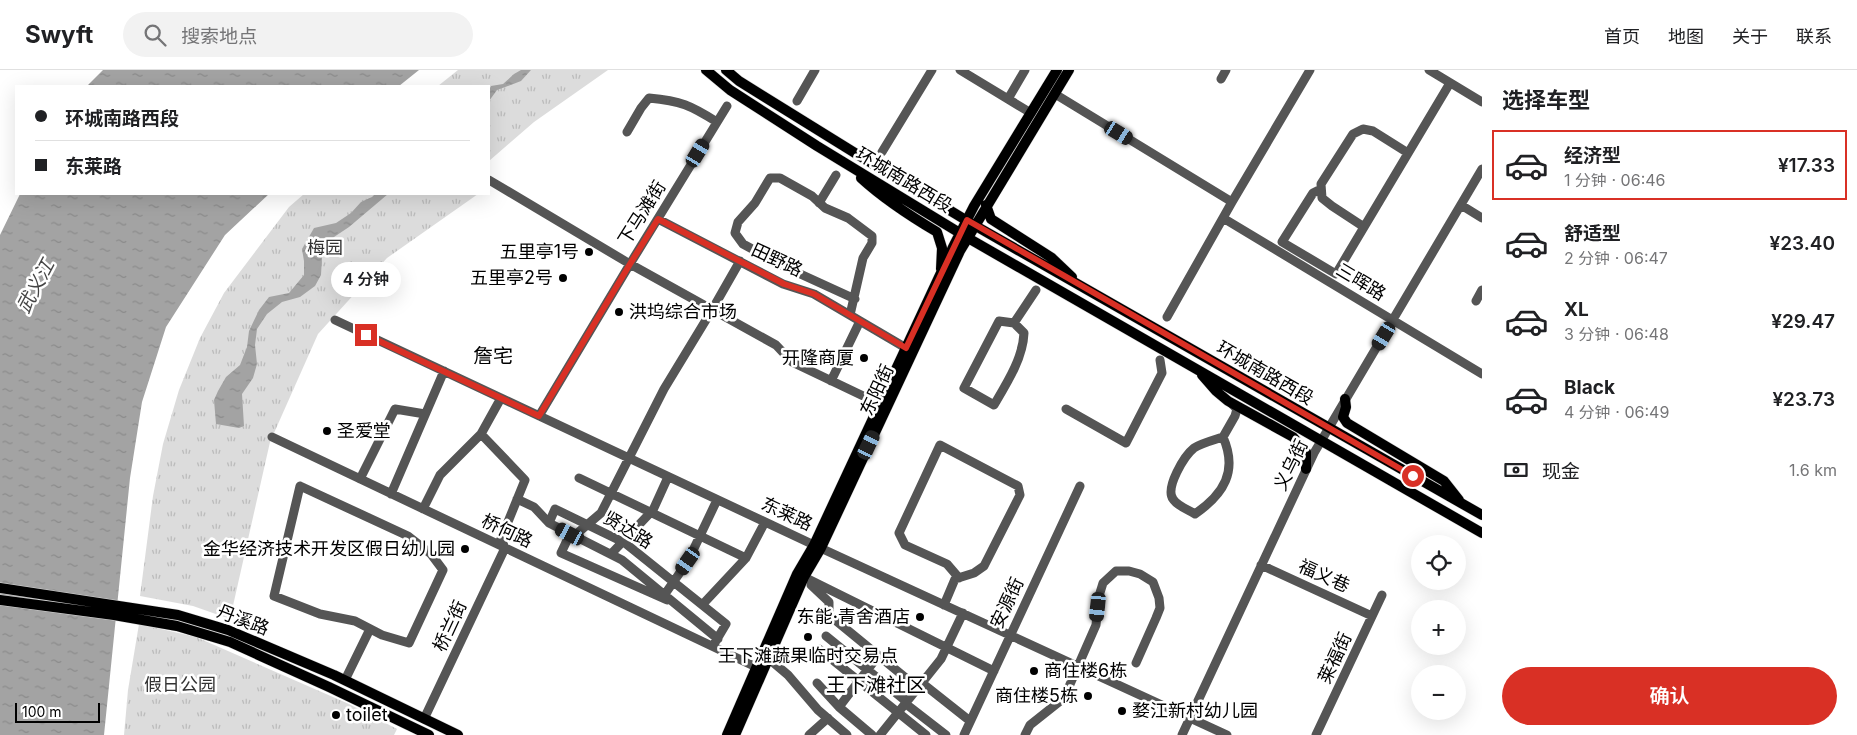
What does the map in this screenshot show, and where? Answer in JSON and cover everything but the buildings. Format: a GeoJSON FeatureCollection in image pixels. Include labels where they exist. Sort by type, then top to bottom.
{"type":"FeatureCollection","features":[{"type":"Feature","properties":{"kind":"main road","name":"环城南路西段"},"geometry":{"type":"LineString","coordinates":[[706,70],[730,90],[964,236],[1482,532]]}},
{"type":"Feature","properties":{"kind":"main road","name":"环城南路西段"},"geometry":{"type":"LineString","coordinates":[[726,70],[855,154],[971,223],[1482,515]]}},
{"type":"Feature","properties":{"kind":"main road","name":"东阳街"},"geometry":{"type":"LineString","coordinates":[[735,735],[880,404],[941,273],[964,236],[1031,113],[1058,70]]}},
{"type":"Feature","properties":{"kind":"main road","name":"东阳街"},"geometry":{"type":"LineString","coordinates":[[971,223],[986,205],[1069,70]]}},
{"type":"Feature","properties":{"kind":"main road"},"geometry":{"type":"LineString","coordinates":[[844,162],[881,196],[900,210],[937,232],[942,248],[941,273]]}},
{"type":"Feature","properties":{"kind":"main road"},"geometry":{"type":"LineString","coordinates":[[986,205],[991,219],[1052,258],[1082,287]]}},
{"type":"Feature","properties":{"kind":"main road","name":"东阳街"},"geometry":{"type":"LineString","coordinates":[[726,735],[797,574],[817,547],[957,256],[964,236]]}},
{"type":"Feature","properties":{"kind":"main road"},"geometry":{"type":"LineString","coordinates":[[1199,371],[1216,391],[1231,403],[1293,437],[1306,452],[1306,469]]}},
{"type":"Feature","properties":{"kind":"main road"},"geometry":{"type":"LineString","coordinates":[[1345,399],[1346,407],[1343,417],[1347,423],[1444,481],[1463,504]]}},
{"type":"Feature","properties":{"kind":"main road","name":"丹溪路"},"geometry":{"type":"LineString","coordinates":[[0,588],[178,614],[228,630],[345,680],[458,735]]}},
{"type":"Feature","properties":{"kind":"main road","name":"丹溪路"},"geometry":{"type":"LineString","coordinates":[[0,600],[114,614],[177,626],[230,642],[328,686],[429,735]]}},
{"type":"Feature","properties":{"kind":"street"},"geometry":{"type":"LineString","coordinates":[[797,101],[815,70]]}},
{"type":"Feature","properties":{"kind":"street"},"geometry":{"type":"LineString","coordinates":[[882,152],[932,70]]}},
{"type":"Feature","properties":{"kind":"street"},"geometry":{"type":"LineString","coordinates":[[960,70],[1031,113]]}},
{"type":"Feature","properties":{"kind":"street"},"geometry":{"type":"LineString","coordinates":[[1008,99],[1025,70]]}},
{"type":"Feature","properties":{"kind":"street"},"geometry":{"type":"LineString","coordinates":[[1221,79],[1226,70]]}},
{"type":"Feature","properties":{"kind":"street"},"geometry":{"type":"LineString","coordinates":[[1167,317],[1310,70]]}},
{"type":"Feature","properties":{"kind":"street"},"geometry":{"type":"LineString","coordinates":[[1433,71],[1482,102]]}},
{"type":"Feature","properties":{"kind":"street"},"geometry":{"type":"LineString","coordinates":[[1321,189],[1313,193],[1282,242],[1336,274],[1450,83]]}},
{"type":"Feature","properties":{"kind":"street"},"geometry":{"type":"LineString","coordinates":[[1054,94],[1232,202]]}},
{"type":"Feature","properties":{"kind":"street"},"geometry":{"type":"LineString","coordinates":[[627,132],[649,98],[674,100],[691,106],[717,122]]}},
{"type":"Feature","properties":{"kind":"street","name":"下马滩街"},"geometry":{"type":"LineString","coordinates":[[539,416],[727,106]]}},
{"type":"Feature","properties":{"kind":"street"},"geometry":{"type":"LineString","coordinates":[[1364,227],[1322,198],[1321,184],[1353,134],[1363,129],[1373,131],[1408,153]]}},
{"type":"Feature","properties":{"kind":"street","name":"义乌街"},"geometry":{"type":"LineString","coordinates":[[1182,735],[1306,469],[1345,399],[1482,169]]}},
{"type":"Feature","properties":{"kind":"street"},"geometry":{"type":"LineString","coordinates":[[819,203],[836,175]]}},
{"type":"Feature","properties":{"kind":"street"},"geometry":{"type":"LineString","coordinates":[[850,315],[855,299],[863,258],[872,243],[872,236],[848,218],[825,208],[812,196],[780,178],[770,178],[755,203],[738,222],[734,234],[742,244],[785,267],[855,299]]}},
{"type":"Feature","properties":{"kind":"street"},"geometry":{"type":"LineString","coordinates":[[490,181],[630,264],[776,345],[792,362],[880,404]]}},
{"type":"Feature","properties":{"kind":"street"},"geometry":{"type":"LineString","coordinates":[[1461,205],[1482,218]]}},
{"type":"Feature","properties":{"kind":"street","name":"三晖路"},"geometry":{"type":"LineString","coordinates":[[1223,218],[1482,374]]}},
{"type":"Feature","properties":{"kind":"street","name":"田野路"},"geometry":{"type":"LineString","coordinates":[[658,219],[784,284],[814,294],[906,348]]}},
{"type":"Feature","properties":{"kind":"street"},"geometry":{"type":"LineString","coordinates":[[677,604],[561,553],[572,535],[588,525],[601,513],[664,389],[740,261]]}},
{"type":"Feature","properties":{"kind":"street"},"geometry":{"type":"LineString","coordinates":[[1014,324],[1036,290]]}},
{"type":"Feature","properties":{"kind":"street"},"geometry":{"type":"LineString","coordinates":[[1476,301],[1482,290]]}},
{"type":"Feature","properties":{"kind":"street","name":"东莱路"},"geometry":{"type":"LineString","coordinates":[[335,320],[817,547],[1227,735]]}},
{"type":"Feature","properties":{"kind":"street"},"geometry":{"type":"LineString","coordinates":[[831,381],[860,321]]}},
{"type":"Feature","properties":{"kind":"street"},"geometry":{"type":"LineString","coordinates":[[999,321],[1014,324],[1024,333],[1023,345],[1007,383],[994,405],[964,388],[999,321]]}},
{"type":"Feature","properties":{"kind":"street"},"geometry":{"type":"LineString","coordinates":[[1066,409],[1126,443],[1162,373],[1160,360]]}},
{"type":"Feature","properties":{"kind":"street"},"geometry":{"type":"LineString","coordinates":[[391,494],[444,371]]}},
{"type":"Feature","properties":{"kind":"street"},"geometry":{"type":"LineString","coordinates":[[423,509],[440,474],[481,434],[501,398]]}},
{"type":"Feature","properties":{"kind":"street"},"geometry":{"type":"LineString","coordinates":[[1223,437],[1230,456],[1228,478],[1217,496],[1196,514],[1174,501],[1170,493],[1172,482],[1188,454],[1195,448],[1223,437],[1235,416],[1236,409],[1231,403]]}},
{"type":"Feature","properties":{"kind":"street"},"geometry":{"type":"LineString","coordinates":[[360,479],[395,409],[425,414]]}},
{"type":"Feature","properties":{"kind":"street"},"geometry":{"type":"LineString","coordinates":[[481,434],[524,480],[501,539],[505,548]]}},
{"type":"Feature","properties":{"kind":"street","name":"桥何路"},"geometry":{"type":"LineString","coordinates":[[272,437],[505,548],[715,642],[756,667]]}},
{"type":"Feature","properties":{"kind":"street"},"geometry":{"type":"LineString","coordinates":[[944,604],[955,579],[959,578],[974,573],[984,566],[1020,495],[1018,486],[940,445],[899,533],[905,545],[947,564],[959,578]]}},
{"type":"Feature","properties":{"kind":"street"},"geometry":{"type":"LineString","coordinates":[[611,554],[653,510],[668,476]]}},
{"type":"Feature","properties":{"kind":"street"},"geometry":{"type":"LineString","coordinates":[[579,478],[746,558]]}},
{"type":"Feature","properties":{"kind":"street"},"geometry":{"type":"LineString","coordinates":[[300,486],[408,536],[431,554],[442,570],[409,643],[382,635],[370,629],[355,621],[320,614],[274,596],[300,486]]}},
{"type":"Feature","properties":{"kind":"street","name":"安源街"},"geometry":{"type":"LineString","coordinates":[[964,735],[1080,486]]}},
{"type":"Feature","properties":{"kind":"street"},"geometry":{"type":"LineString","coordinates":[[517,499],[534,507],[549,523],[622,560],[677,604],[715,642]]}},
{"type":"Feature","properties":{"kind":"street"},"geometry":{"type":"LineString","coordinates":[[665,594],[688,561],[717,500]]}},
{"type":"Feature","properties":{"kind":"street","name":"贤达路"},"geometry":{"type":"LineString","coordinates":[[549,523],[555,509],[622,541],[726,624],[715,642]]}},
{"type":"Feature","properties":{"kind":"street"},"geometry":{"type":"LineString","coordinates":[[703,604],[746,558],[765,522]]}},
{"type":"Feature","properties":{"kind":"street","name":"桥兰街"},"geometry":{"type":"LineString","coordinates":[[424,719],[505,548]]}},
{"type":"Feature","properties":{"kind":"street","name":"福义巷"},"geometry":{"type":"LineString","coordinates":[[1261,565],[1372,616]]}},
{"type":"Feature","properties":{"kind":"street"},"geometry":{"type":"LineString","coordinates":[[1025,735],[1030,725],[1064,698],[1096,625],[1099,596],[1103,583],[1116,572],[1129,571],[1140,574],[1153,582],[1159,598],[1160,608],[1136,662]]}},
{"type":"Feature","properties":{"kind":"street"},"geometry":{"type":"LineString","coordinates":[[804,578],[994,671]]}},
{"type":"Feature","properties":{"kind":"street"},"geometry":{"type":"LineString","coordinates":[[804,578],[829,602],[829,615],[878,656],[970,721]]}},
{"type":"Feature","properties":{"kind":"street","name":"莱福街"},"geometry":{"type":"LineString","coordinates":[[1316,735],[1382,595]]}},
{"type":"Feature","properties":{"kind":"street"},"geometry":{"type":"LineString","coordinates":[[880,735],[920,686],[947,648],[963,613]]}},
{"type":"Feature","properties":{"kind":"street"},"geometry":{"type":"LineString","coordinates":[[345,680],[370,629]]}},
{"type":"Feature","properties":{"kind":"street"},"geometry":{"type":"LineString","coordinates":[[826,636],[946,735]]}},
{"type":"Feature","properties":{"kind":"street"},"geometry":{"type":"LineString","coordinates":[[818,649],[926,735]]}},
{"type":"Feature","properties":{"kind":"street"},"geometry":{"type":"LineString","coordinates":[[839,707],[878,656]]}},
{"type":"Feature","properties":{"kind":"street"},"geometry":{"type":"LineString","coordinates":[[768,658],[788,675],[828,718],[847,735]]}},
{"type":"Feature","properties":{"kind":"street"},"geometry":{"type":"LineString","coordinates":[[817,683],[839,707],[872,735]]}},
{"type":"Feature","properties":{"kind":"street"},"geometry":{"type":"LineString","coordinates":[[809,735],[828,718]]}},
{"type":"Feature","properties":{"kind":"green space"},"geometry":{"type":"Polygon","coordinates":[[[458,70],[608,70],[534,122],[490,160],[490,85],[439,85],[458,70]]]}},
{"type":"Feature","properties":{"kind":"green space","name":"梅园"},"geometry":{"type":"Polygon","coordinates":[[[303,195],[477,195],[387,258],[318,334],[270,442],[230,619],[193,606],[140,596],[153,496],[163,444],[179,390],[200,338],[224,293],[289,207],[303,195]]]}},
{"type":"Feature","properties":{"kind":"green space","name":"假日公园"},"geometry":{"type":"Polygon","coordinates":[[[139,624],[196,637],[349,704],[397,729],[394,735],[124,735],[128,690],[139,624]]]}},
{"type":"Feature","properties":{"kind":"water"},"geometry":{"type":"Polygon","coordinates":[[[103,70],[419,70],[400,85],[88,85],[103,70]]]}},
{"type":"Feature","properties":{"kind":"water"},"geometry":{"type":"Polygon","coordinates":[[[521,70],[531,70],[521,81],[497,90],[490,100],[491,86],[503,84],[521,70]]]}},
{"type":"Feature","properties":{"kind":"water","name":"武义江"},"geometry":{"type":"Polygon","coordinates":[[[20,195],[268,195],[225,235],[166,327],[142,402],[130,478],[104,735],[0,735],[0,235],[20,195]]]}},
{"type":"Feature","properties":{"kind":"water"},"geometry":{"type":"Polygon","coordinates":[[[374,195],[387,195],[349,227],[334,237],[325,247],[321,275],[315,286],[300,297],[282,302],[267,314],[257,329],[255,345],[257,364],[253,378],[242,394],[244,426],[239,428],[216,424],[214,400],[218,391],[226,377],[240,365],[247,347],[249,331],[259,310],[269,297],[289,293],[304,275],[302,249],[314,228],[336,223],[351,213],[361,202],[374,195]]]}},
{"type":"Feature","properties":{"kind":"place","name":"五里亭1号"},"geometry":{"type":"Point","coordinates":[589,252]}},
{"type":"Feature","properties":{"kind":"place","name":"五里亭2号"},"geometry":{"type":"Point","coordinates":[563,278]}},
{"type":"Feature","properties":{"kind":"place","name":"洪坞综合市场"},"geometry":{"type":"Point","coordinates":[619,312]}},
{"type":"Feature","properties":{"kind":"place","name":"开隆商厦"},"geometry":{"type":"Point","coordinates":[864,358]}},
{"type":"Feature","properties":{"kind":"place","name":"圣爱堂"},"geometry":{"type":"Point","coordinates":[327,431]}},
{"type":"Feature","properties":{"kind":"place","name":"金华经济技术开发区假日幼儿园"},"geometry":{"type":"Point","coordinates":[465,549]}},
{"type":"Feature","properties":{"kind":"place","name":"东能·青舍酒店"},"geometry":{"type":"Point","coordinates":[920,617]}},
{"type":"Feature","properties":{"kind":"place","name":"王下滩蔬果临时交易点"},"geometry":{"type":"Point","coordinates":[808,637]}},
{"type":"Feature","properties":{"kind":"place","name":"商住楼6栋"},"geometry":{"type":"Point","coordinates":[1034,671]}},
{"type":"Feature","properties":{"kind":"place","name":"商住楼5栋"},"geometry":{"type":"Point","coordinates":[1088,696]}},
{"type":"Feature","properties":{"kind":"place","name":"婺江新村幼儿园"},"geometry":{"type":"Point","coordinates":[1122,711]}},
{"type":"Feature","properties":{"kind":"place","name":"toilet"},"geometry":{"type":"Point","coordinates":[336,715]}},
{"type":"Feature","properties":{"kind":"district","name":"詹宅"},"geometry":{"type":"Point","coordinates":[493,356]}},
{"type":"Feature","properties":{"kind":"district","name":"王下滩社区"},"geometry":{"type":"Point","coordinates":[876,685]}},
{"type":"Feature","properties":{"kind":"route"},"geometry":{"type":"LineString","coordinates":[[366,335],[539,416],[658,219],[784,284],[814,294],[906,348],[967,220],[1413,476]]}}]}
